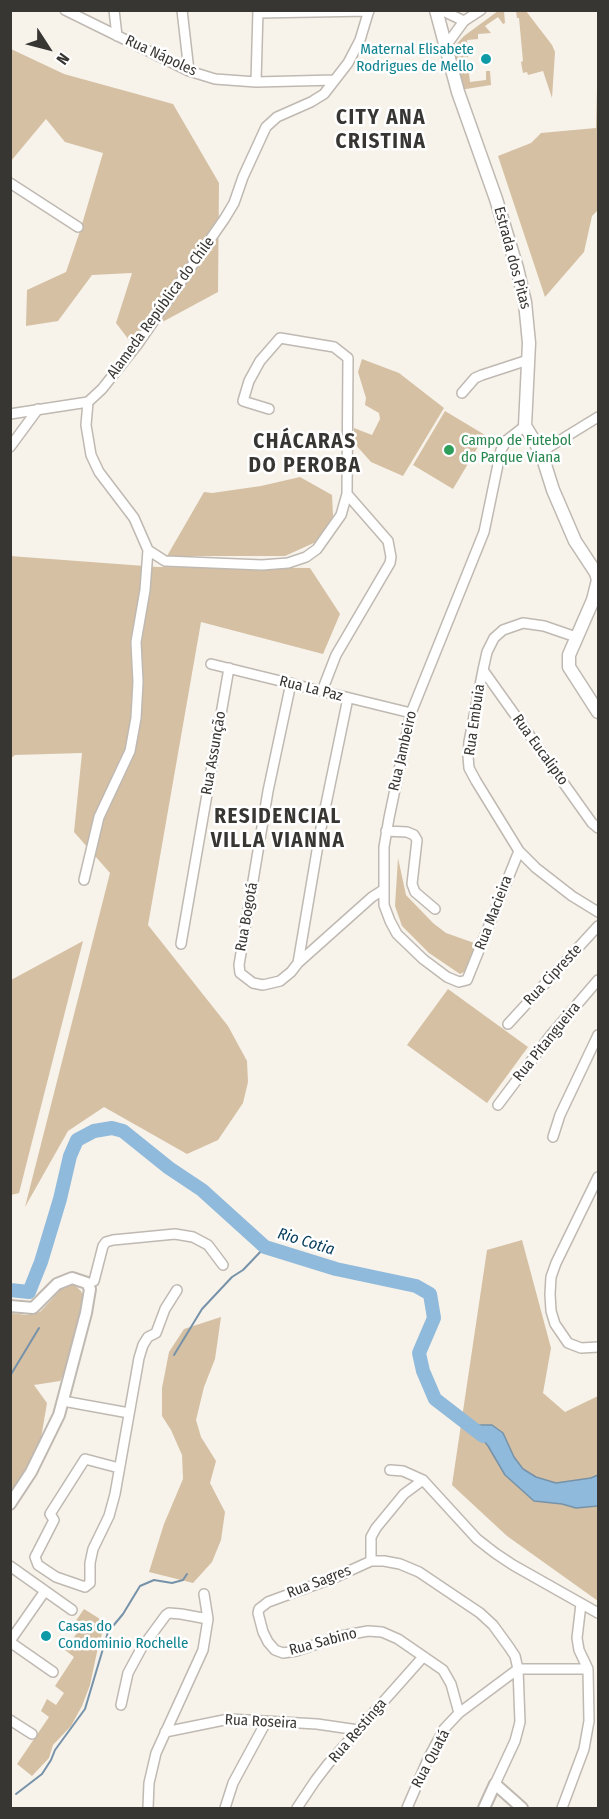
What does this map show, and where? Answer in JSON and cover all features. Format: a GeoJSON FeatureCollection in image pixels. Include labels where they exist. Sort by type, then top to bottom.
{"type":"FeatureCollection","features":[{"type":"Feature","properties":{"kind":"main road","name":"Estrada dos Pitas"},"geometry":{"type":"LineString","coordinates":[[436,10],[458,92],[496,199],[517,268],[528,320],[525,426]]}},
{"type":"Feature","properties":{"kind":"main road"},"geometry":{"type":"LineString","coordinates":[[525,426],[541,452],[553,490],[570,530],[597,573],[598,580],[593,600],[576,636],[569,656],[569,668],[598,712]]}},
{"type":"Feature","properties":{"kind":"street","name":"Rua Nápoles"},"geometry":{"type":"LineString","coordinates":[[65,10],[189,72],[215,79],[256,82],[335,80]]}},
{"type":"Feature","properties":{"kind":"street"},"geometry":{"type":"LineString","coordinates":[[114,10],[117,36]]}},
{"type":"Feature","properties":{"kind":"street"},"geometry":{"type":"LineString","coordinates":[[182,10],[189,72]]}},
{"type":"Feature","properties":{"kind":"street"},"geometry":{"type":"LineString","coordinates":[[441,10],[464,21]]}},
{"type":"Feature","properties":{"kind":"street"},"geometry":{"type":"LineString","coordinates":[[445,47],[464,21],[481,10]]}},
{"type":"Feature","properties":{"kind":"street"},"geometry":{"type":"LineString","coordinates":[[256,82],[258,12],[369,11]]}},
{"type":"Feature","properties":{"kind":"street","name":"Alameda República do Chile"},"geometry":{"type":"LineString","coordinates":[[88,402],[102,389],[137,345],[225,218],[234,203],[266,127],[277,117],[324,94],[348,63],[360,40],[369,11]]}},
{"type":"Feature","properties":{"kind":"street"},"geometry":{"type":"LineString","coordinates":[[10,183],[78,227]]}},
{"type":"Feature","properties":{"kind":"street"},"geometry":{"type":"LineString","coordinates":[[148,550],[165,561],[262,565],[288,563],[306,557],[317,549],[341,515],[347,494],[350,364],[344,353],[334,347],[280,338],[255,371],[243,401],[270,410]]}},
{"type":"Feature","properties":{"kind":"street"},"geometry":{"type":"LineString","coordinates":[[462,393],[475,378],[528,360]]}},
{"type":"Feature","properties":{"kind":"street"},"geometry":{"type":"LineString","coordinates":[[10,414],[88,402],[86,425],[91,455],[99,472],[134,518],[148,550],[145,590],[136,642],[138,682],[136,718],[130,751],[99,817],[84,880]]}},
{"type":"Feature","properties":{"kind":"street"},"geometry":{"type":"LineString","coordinates":[[10,447],[38,409]]}},
{"type":"Feature","properties":{"kind":"street"},"geometry":{"type":"LineString","coordinates":[[541,452],[598,417]]}},
{"type":"Feature","properties":{"kind":"street","name":"Rua Jambeiro"},"geometry":{"type":"LineString","coordinates":[[470,976],[462,982],[454,981],[434,968],[409,947],[390,921],[384,905],[383,890],[386,831],[411,713],[484,532],[501,450],[507,440],[525,426]]}},
{"type":"Feature","properties":{"kind":"street"},"geometry":{"type":"LineString","coordinates":[[322,691],[336,655],[392,557],[388,541],[347,494]]}},
{"type":"Feature","properties":{"kind":"street","name":"Rua Embuia"},"geometry":{"type":"LineString","coordinates":[[576,636],[533,623],[514,625],[503,630],[494,638],[487,652],[469,742],[469,768],[519,851],[536,868],[572,896],[598,912]]}},
{"type":"Feature","properties":{"kind":"street","name":"Rua La Paz"},"geometry":{"type":"LineString","coordinates":[[212,664],[411,713]]}},
{"type":"Feature","properties":{"kind":"street","name":"Rua Assunção"},"geometry":{"type":"LineString","coordinates":[[181,944],[229,668]]}},
{"type":"Feature","properties":{"kind":"street","name":"Rua Eucalipto"},"geometry":{"type":"LineString","coordinates":[[483,670],[592,823],[598,828]]}},
{"type":"Feature","properties":{"kind":"street","name":"Rua Bogotá"},"geometry":{"type":"LineString","coordinates":[[291,684],[268,791],[239,966],[240,973],[253,983],[263,985],[280,981],[372,897],[383,890]]}},
{"type":"Feature","properties":{"kind":"street"},"geometry":{"type":"LineString","coordinates":[[298,963],[320,833],[348,698]]}},
{"type":"Feature","properties":{"kind":"street"},"geometry":{"type":"LineString","coordinates":[[386,831],[407,832],[414,835],[417,840],[412,884],[415,892],[435,909]]}},
{"type":"Feature","properties":{"kind":"street","name":"Rua Macieira"},"geometry":{"type":"LineString","coordinates":[[470,976],[519,851]]}},
{"type":"Feature","properties":{"kind":"street","name":"Rua Cipreste"},"geometry":{"type":"LineString","coordinates":[[508,1024],[598,926]]}},
{"type":"Feature","properties":{"kind":"street","name":"Rua Pitangueira"},"geometry":{"type":"LineString","coordinates":[[498,1105],[550,1036],[596,986]]}},
{"type":"Feature","properties":{"kind":"street"},"geometry":{"type":"LineString","coordinates":[[553,1137],[560,1115],[598,1035]]}},
{"type":"Feature","properties":{"kind":"street"},"geometry":{"type":"LineString","coordinates":[[598,1177],[551,1277],[551,1311],[555,1324],[568,1343],[581,1348],[598,1347]]}},
{"type":"Feature","properties":{"kind":"street"},"geometry":{"type":"LineString","coordinates":[[592,1191],[598,1199]]}},
{"type":"Feature","properties":{"kind":"street"},"geometry":{"type":"LineString","coordinates":[[94,1281],[103,1246],[106,1242],[113,1240],[175,1234],[193,1237],[208,1245],[223,1265]]}},
{"type":"Feature","properties":{"kind":"street"},"geometry":{"type":"LineString","coordinates":[[10,1306],[33,1308],[63,1280],[72,1278],[87,1283],[90,1289],[86,1313],[59,1415],[41,1454],[10,1504]]}},
{"type":"Feature","properties":{"kind":"street"},"geometry":{"type":"LineString","coordinates":[[119,1468],[85,1459],[50,1514],[54,1520],[35,1557],[38,1564],[56,1577],[85,1587],[91,1581],[90,1563],[93,1549],[109,1516],[119,1468],[129,1413],[143,1345],[148,1337],[156,1333],[165,1309],[177,1290]]}},
{"type":"Feature","properties":{"kind":"street"},"geometry":{"type":"LineString","coordinates":[[63,1401],[129,1413]]}},
{"type":"Feature","properties":{"kind":"street"},"geometry":{"type":"LineString","coordinates":[[390,1470],[403,1471],[423,1480],[477,1539],[513,1565],[598,1613]]}},
{"type":"Feature","properties":{"kind":"street"},"geometry":{"type":"LineString","coordinates":[[423,1480],[404,1494],[376,1528],[371,1538],[370,1561],[400,1563],[419,1572],[480,1613],[493,1625],[515,1656],[518,1669],[520,1722],[515,1741],[484,1809]]}},
{"type":"Feature","properties":{"kind":"street","name":"Rua Sagres"},"geometry":{"type":"LineString","coordinates":[[268,1602],[336,1577],[370,1561]]}},
{"type":"Feature","properties":{"kind":"street"},"geometry":{"type":"LineString","coordinates":[[10,1566],[72,1610]]}},
{"type":"Feature","properties":{"kind":"street"},"geometry":{"type":"LineString","coordinates":[[45,1591],[10,1641],[53,1672]]}},
{"type":"Feature","properties":{"kind":"street"},"geometry":{"type":"LineString","coordinates":[[148,1809],[148,1783],[152,1763],[203,1650],[208,1619],[204,1594]]}},
{"type":"Feature","properties":{"kind":"street","name":"Rua Sabino"},"geometry":{"type":"LineString","coordinates":[[268,1602],[258,1612],[263,1632],[275,1650],[283,1653],[296,1651],[341,1636],[368,1631],[382,1632],[398,1639],[442,1670],[451,1684],[459,1713]]}},
{"type":"Feature","properties":{"kind":"street"},"geometry":{"type":"LineString","coordinates":[[562,1809],[584,1749],[589,1721],[588,1669],[579,1650],[577,1638],[581,1604]]}},
{"type":"Feature","properties":{"kind":"street"},"geometry":{"type":"LineString","coordinates":[[121,1705],[126,1680],[134,1662],[166,1615],[181,1614],[208,1619]]}},
{"type":"Feature","properties":{"kind":"street","name":"Rua Restinga"},"geometry":{"type":"LineString","coordinates":[[297,1809],[315,1781],[423,1657]]}},
{"type":"Feature","properties":{"kind":"street"},"geometry":{"type":"LineString","coordinates":[[518,1669],[588,1669]]}},
{"type":"Feature","properties":{"kind":"street","name":"Rua Quatá"},"geometry":{"type":"LineString","coordinates":[[407,1809],[429,1757],[444,1729],[459,1713],[518,1669]]}},
{"type":"Feature","properties":{"kind":"street","name":"Rua Roseira"},"geometry":{"type":"LineString","coordinates":[[165,1732],[220,1719],[317,1724],[358,1730]]}},
{"type":"Feature","properties":{"kind":"street"},"geometry":{"type":"LineString","coordinates":[[10,1720],[32,1734]]}},
{"type":"Feature","properties":{"kind":"street"},"geometry":{"type":"LineString","coordinates":[[225,1809],[233,1783],[266,1722]]}},
{"type":"Feature","properties":{"kind":"street"},"geometry":{"type":"LineString","coordinates":[[495,1784],[522,1809]]}},
{"type":"Feature","properties":{"kind":"shaded area"},"geometry":{"type":"Polygon","coordinates":[[[498,11],[504,11],[505,23],[503,24],[498,17],[485,26],[491,33],[478,34],[478,39],[467,40],[468,57],[464,58],[464,67],[468,66],[470,82],[486,80],[486,71],[490,71],[491,85],[460,90],[450,51],[464,36],[498,11]]]}},
{"type":"Feature","properties":{"kind":"shaded area"},"geometry":{"type":"Polygon","coordinates":[[[516,11],[526,11],[555,52],[552,98],[543,71],[528,75],[527,72],[523,73],[519,18],[517,18],[516,11]]]}},
{"type":"Feature","properties":{"kind":"shaded area"},"geometry":{"type":"Polygon","coordinates":[[[598,46],[598,210],[592,216],[584,252],[545,297],[498,156],[531,143],[541,133],[596,128],[598,46]]]}},
{"type":"Feature","properties":{"kind":"shaded area"},"geometry":{"type":"Polygon","coordinates":[[[11,49],[64,74],[173,104],[219,183],[218,292],[129,340],[116,323],[132,273],[92,275],[58,321],[26,326],[27,290],[66,272],[103,153],[65,142],[46,119],[11,161],[11,49]]]}},
{"type":"Feature","properties":{"kind":"shaded area"},"geometry":{"type":"Polygon","coordinates":[[[362,359],[399,373],[444,408],[403,476],[371,462],[354,443],[354,428],[372,435],[380,419],[379,413],[365,405],[366,398],[358,372],[362,359]]]}},
{"type":"Feature","properties":{"kind":"shaded area","name":"Campo de Futebol do Parque Viana"},"geometry":{"type":"Polygon","coordinates":[[[445,411],[485,435],[453,489],[413,465],[445,411]]]}},
{"type":"Feature","properties":{"kind":"shaded area"},"geometry":{"type":"Polygon","coordinates":[[[300,477],[332,495],[333,516],[318,541],[285,556],[167,556],[204,492],[212,493],[261,486],[300,477]]]}},
{"type":"Feature","properties":{"kind":"shaded area"},"geometry":{"type":"Polygon","coordinates":[[[10,556],[158,567],[310,568],[340,614],[323,654],[201,622],[148,925],[228,1026],[247,1061],[248,1082],[243,1103],[218,1140],[187,1154],[104,1107],[68,1131],[25,1207],[110,873],[74,832],[82,753],[15,755],[11,758],[10,556]]]}},
{"type":"Feature","properties":{"kind":"shaded area"},"geometry":{"type":"Polygon","coordinates":[[[398,858],[406,895],[446,933],[477,944],[466,971],[460,974],[429,953],[402,926],[395,906],[398,858]]]}},
{"type":"Feature","properties":{"kind":"shaded area"},"geometry":{"type":"Polygon","coordinates":[[[83,941],[19,1193],[11,1195],[11,980],[83,941]]]}},
{"type":"Feature","properties":{"kind":"shaded area"},"geometry":{"type":"Polygon","coordinates":[[[448,989],[528,1047],[487,1103],[407,1045],[448,989]]]}},
{"type":"Feature","properties":{"kind":"shaded area"},"geometry":{"type":"Polygon","coordinates":[[[522,1240],[551,1348],[543,1393],[565,1412],[598,1396],[598,1601],[507,1536],[452,1485],[487,1250],[522,1240]]]}},
{"type":"Feature","properties":{"kind":"shaded area"},"geometry":{"type":"Polygon","coordinates":[[[69,1284],[81,1291],[84,1299],[70,1361],[60,1381],[34,1385],[47,1403],[40,1444],[11,1495],[11,1313],[26,1315],[40,1312],[64,1286],[69,1284]]]}},
{"type":"Feature","properties":{"kind":"shaded area"},"geometry":{"type":"Polygon","coordinates":[[[221,1317],[215,1359],[204,1387],[196,1420],[201,1437],[216,1461],[210,1483],[225,1512],[221,1540],[212,1562],[193,1583],[149,1572],[164,1524],[183,1479],[182,1455],[162,1416],[162,1388],[169,1352],[184,1329],[221,1317]]]}},
{"type":"Feature","properties":{"kind":"shaded area"},"geometry":{"type":"Polygon","coordinates":[[[84,1609],[108,1624],[103,1630],[90,1685],[71,1726],[53,1745],[49,1758],[32,1776],[17,1764],[49,1717],[41,1711],[47,1699],[56,1705],[64,1693],[55,1686],[74,1657],[65,1650],[79,1630],[73,1625],[84,1609]]]}},
{"type":"Feature","properties":{"kind":"water"},"geometry":{"type":"Polygon","coordinates":[[[471,1425],[492,1425],[503,1433],[514,1457],[523,1469],[536,1477],[556,1483],[598,1475],[598,1506],[576,1508],[534,1501],[505,1475],[488,1446],[471,1425]]]}},
{"type":"Feature","properties":{"kind":"waterway","name":"Rio Cotia"},"geometry":{"type":"LineString","coordinates":[[10,1290],[29,1292],[41,1262],[70,1156],[77,1140],[94,1131],[112,1128],[123,1131],[169,1168],[202,1190],[265,1247],[336,1269],[416,1286],[430,1294],[434,1318],[419,1353],[423,1371],[435,1399],[483,1436]]}},
{"type":"Feature","properties":{"kind":"waterway"},"geometry":{"type":"LineString","coordinates":[[174,1355],[202,1309],[265,1247]]}},
{"type":"Feature","properties":{"kind":"waterway"},"geometry":{"type":"LineString","coordinates":[[10,1376],[39,1328]]}},
{"type":"Feature","properties":{"kind":"waterway"},"geometry":{"type":"LineString","coordinates":[[16,1794],[42,1774],[55,1750],[85,1709],[108,1632],[123,1614],[140,1586],[154,1580],[172,1583],[183,1580],[187,1574]]}},
{"type":"Feature","properties":{"kind":"place","name":"Maternal Elisabete Rodrigues de Mello"},"geometry":{"type":"Point","coordinates":[486,59]}},
{"type":"Feature","properties":{"kind":"place","name":"Campo de Futebol do Parque Viana"},"geometry":{"type":"Point","coordinates":[449,450]}},
{"type":"Feature","properties":{"kind":"place","name":"Casas do Condominio Rochelle"},"geometry":{"type":"Point","coordinates":[46,1636]}},
{"type":"Feature","properties":{"kind":"district","name":"CITY ANA CRISTINA"},"geometry":{"type":"Point","coordinates":[381,130]}},
{"type":"Feature","properties":{"kind":"district","name":"CHÁCARAS DO PEROBA"},"geometry":{"type":"Point","coordinates":[305,454]}},
{"type":"Feature","properties":{"kind":"district","name":"RESIDENCIAL VILLA VIANNA"},"geometry":{"type":"Point","coordinates":[278,829]}}]}
